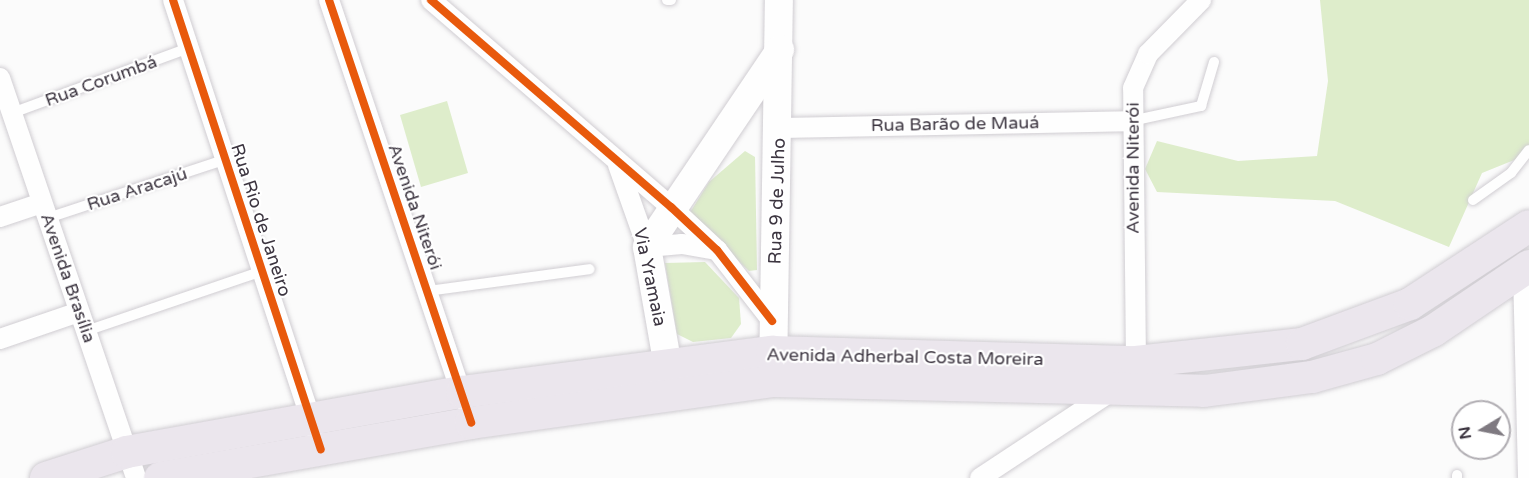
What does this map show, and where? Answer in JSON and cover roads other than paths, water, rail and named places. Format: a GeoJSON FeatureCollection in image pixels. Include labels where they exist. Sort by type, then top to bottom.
{"type":"FeatureCollection","features":[{"type":"Feature","properties":{"kind":"main road","name":"Rua 9 de Julho"},"geometry":{"type":"LineString","coordinates":[[773,366],[772,321],[779,128],[778,0]]}},
{"type":"Feature","properties":{"kind":"main road"},"geometry":{"type":"LineString","coordinates":[[647,247],[671,207],[717,144],[780,50]]}},
{"type":"Feature","properties":{"kind":"main road"},"geometry":{"type":"LineString","coordinates":[[717,144],[755,130],[779,128]]}},
{"type":"Feature","properties":{"kind":"main road"},"geometry":{"type":"LineString","coordinates":[[1524,230],[1526,269]]}},
{"type":"Feature","properties":{"kind":"main road","name":"Avenida Adherbal Costa Moreira"},"geometry":{"type":"LineString","coordinates":[[46,478],[132,465],[311,418],[462,392],[670,378],[773,366],[1136,362],[1302,344],[1356,328],[1410,304],[1524,230]]}},
{"type":"Feature","properties":{"kind":"main road","name":"Via Yramaia"},"geometry":{"type":"LineString","coordinates":[[647,247],[670,378]]}},
{"type":"Feature","properties":{"kind":"main road","name":"Avenida Adherbal Costa Moreira"},"geometry":{"type":"LineString","coordinates":[[773,366],[1112,391],[1204,391],[1312,377],[1377,359],[1432,332],[1526,269]]}},
{"type":"Feature","properties":{"kind":"main road","name":"Avenida Adherbal Costa Moreira"},"geometry":{"type":"LineString","coordinates":[[160,478],[471,423],[670,378]]}},
{"type":"Feature","properties":{"kind":"street","name":"Rua Rio de Janeiro"},"geometry":{"type":"LineString","coordinates":[[173,0],[321,449]]}},
{"type":"Feature","properties":{"kind":"street","name":"Avenida Niterói"},"geometry":{"type":"LineString","coordinates":[[329,0],[471,423]]}},
{"type":"Feature","properties":{"kind":"street"},"geometry":{"type":"LineString","coordinates":[[431,0],[618,165],[671,207],[717,250],[772,321]]}},
{"type":"Feature","properties":{"kind":"street","name":"Avenida Niterói"},"geometry":{"type":"LineString","coordinates":[[1136,362],[1131,121],[1133,88],[1148,54],[1201,0]]}},
{"type":"Feature","properties":{"kind":"street","name":"Avenida Brasília"},"geometry":{"type":"LineString","coordinates":[[1,87],[12,113],[132,465]]}},
{"type":"Feature","properties":{"kind":"street","name":"Rua Barão de Mauá"},"geometry":{"type":"LineString","coordinates":[[779,128],[1131,121]]}},
{"type":"Feature","properties":{"kind":"street","name":"Via Yramaia"},"geometry":{"type":"LineString","coordinates":[[618,165],[647,247]]}},
{"type":"Feature","properties":{"kind":"street"},"geometry":{"type":"LineString","coordinates":[[0,217],[45,210]]}},
{"type":"Feature","properties":{"kind":"street"},"geometry":{"type":"LineString","coordinates":[[647,247],[682,244],[717,250]]}},
{"type":"Feature","properties":{"kind":"street"},"geometry":{"type":"LineString","coordinates":[[1526,269],[1528,478]]}},
{"type":"Feature","properties":{"kind":"street"},"geometry":{"type":"LineString","coordinates":[[0,339],[79,312]]}},
{"type":"Feature","properties":{"kind":"street"},"geometry":{"type":"LineString","coordinates":[[981,478],[1112,391]]}},
{"type":"Feature","properties":{"kind":"lane","name":"Rua Corumbá"},"geometry":{"type":"LineString","coordinates":[[12,113],[189,48]]}},
{"type":"Feature","properties":{"kind":"lane"},"geometry":{"type":"LineString","coordinates":[[1131,121],[1201,106],[1214,62]]}},
{"type":"Feature","properties":{"kind":"lane"},"geometry":{"type":"LineString","coordinates":[[1473,200],[1511,173],[1529,150]]}},
{"type":"Feature","properties":{"kind":"lane","name":"Rua Aracajú"},"geometry":{"type":"LineString","coordinates":[[45,210],[226,159]]}},
{"type":"Feature","properties":{"kind":"lane"},"geometry":{"type":"LineString","coordinates":[[428,291],[590,269]]}},
{"type":"Feature","properties":{"kind":"lane"},"geometry":{"type":"LineString","coordinates":[[86,331],[262,272]]}}]}
